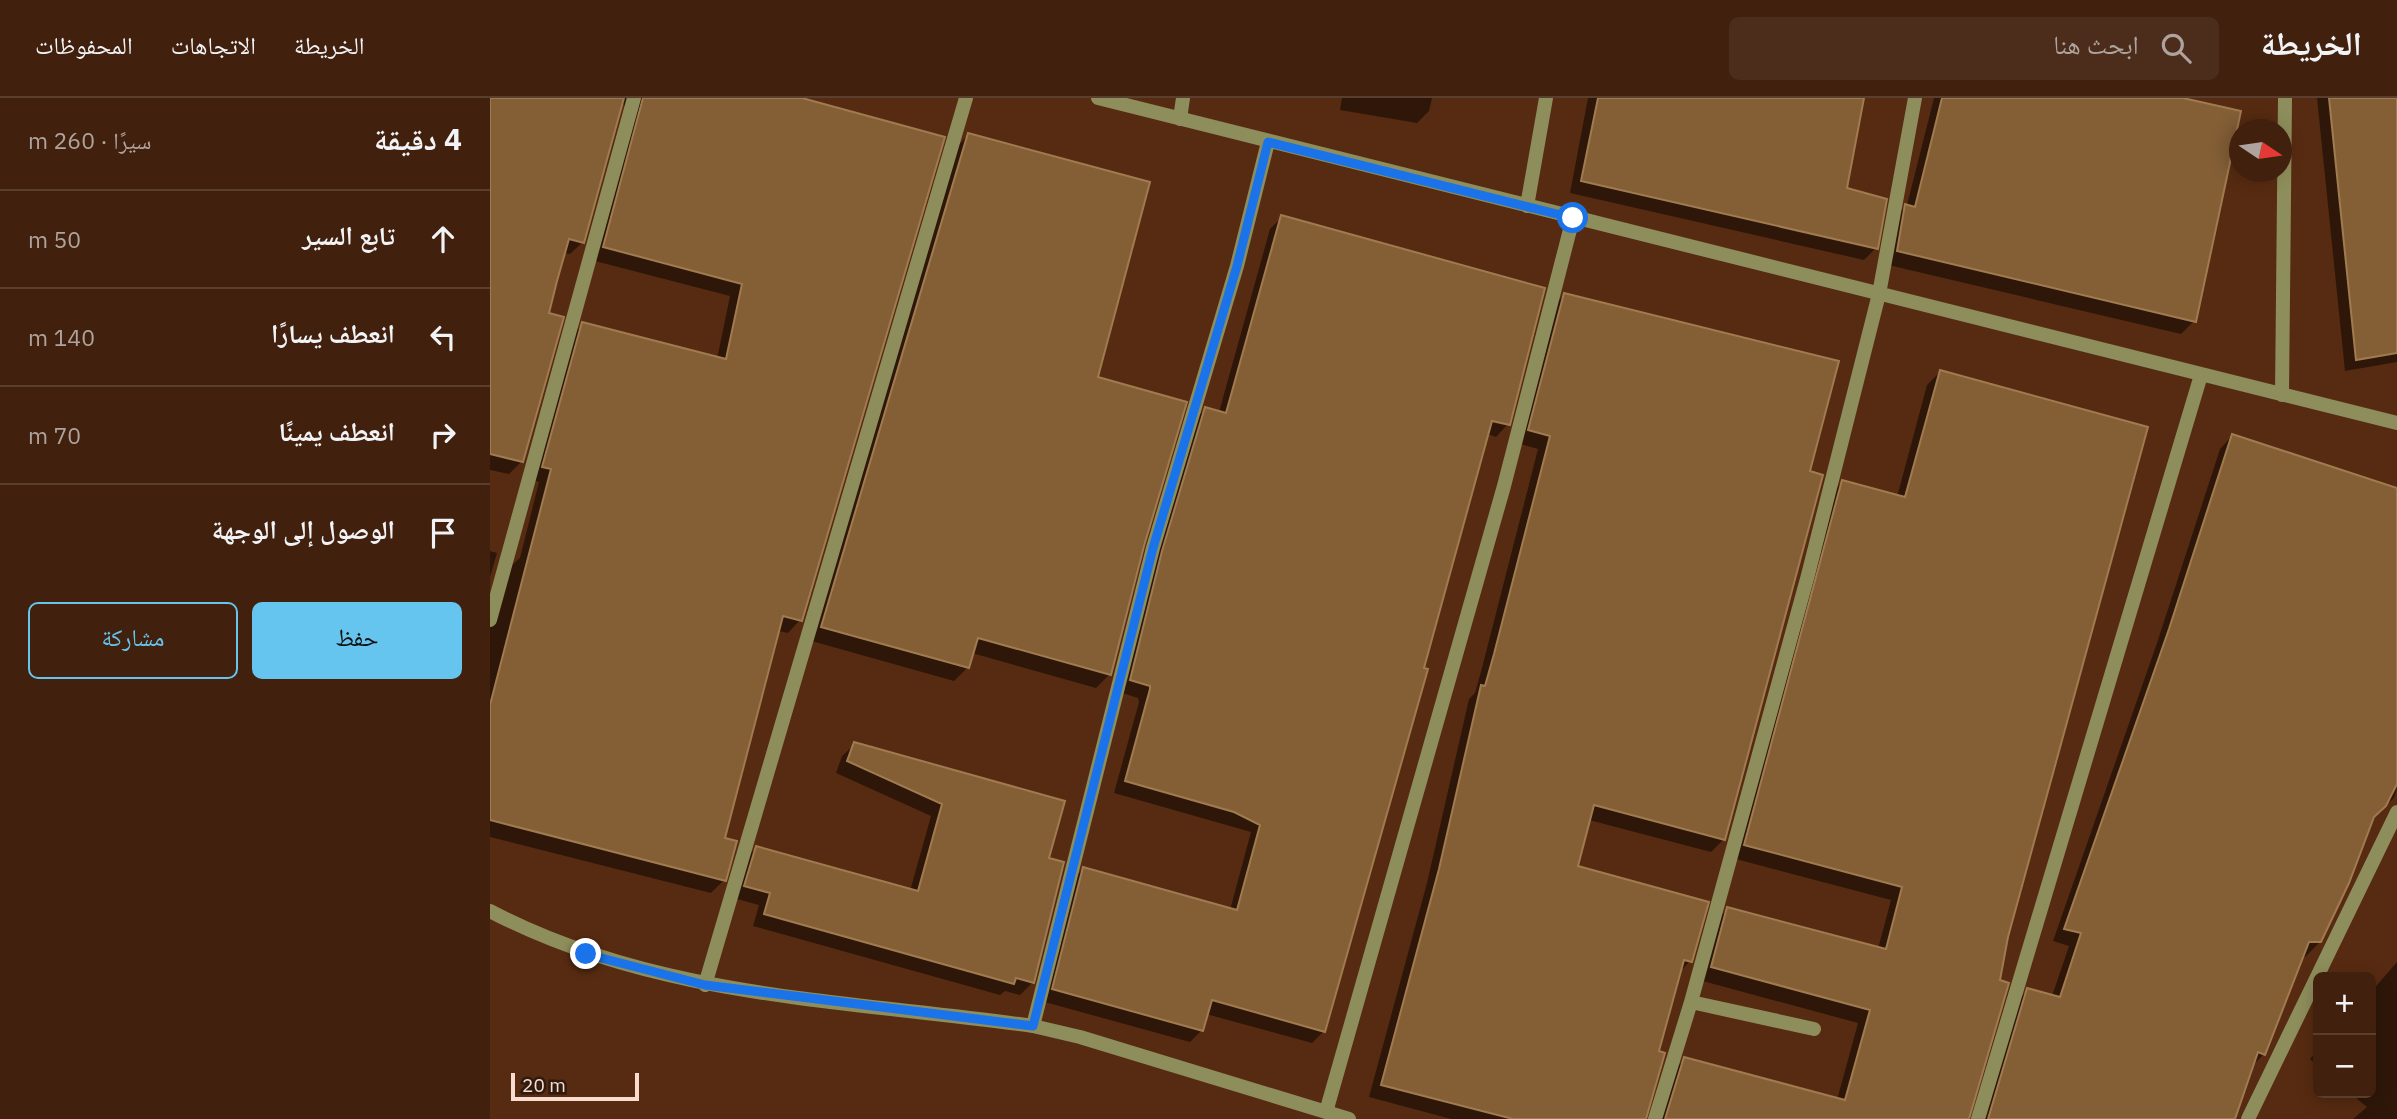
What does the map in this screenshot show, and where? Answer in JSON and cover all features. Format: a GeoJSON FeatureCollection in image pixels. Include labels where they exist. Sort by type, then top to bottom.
{"type":"FeatureCollection","features":[{"type":"Feature","properties":{"kind":"street"},"geometry":{"type":"LineString","coordinates":[[490,621],[634,98]]}},
{"type":"Feature","properties":{"kind":"street"},"geometry":{"type":"LineString","coordinates":[[705,985],[966,98]]}},
{"type":"Feature","properties":{"kind":"street"},"geometry":{"type":"LineString","coordinates":[[1098,98],[2397,423]]}},
{"type":"Feature","properties":{"kind":"street"},"geometry":{"type":"LineString","coordinates":[[1180,120],[1183,98]]}},
{"type":"Feature","properties":{"kind":"street"},"geometry":{"type":"LineString","coordinates":[[1527,206],[1546,98]]}},
{"type":"Feature","properties":{"kind":"street"},"geometry":{"type":"LineString","coordinates":[[1655,1119],[1691,1002],[1804,589],[1879,294],[1915,98]]}},
{"type":"Feature","properties":{"kind":"street"},"geometry":{"type":"LineString","coordinates":[[2282,394],[2285,98]]}},
{"type":"Feature","properties":{"kind":"street"},"geometry":{"type":"LineString","coordinates":[[1033,1026],[1153,548],[1237,266],[1268,142]]}},
{"type":"Feature","properties":{"kind":"street"},"geometry":{"type":"LineString","coordinates":[[1326,1112],[1504,486],[1573,218]]}},
{"type":"Feature","properties":{"kind":"street"},"geometry":{"type":"LineString","coordinates":[[1978,1119],[2201,375]]}},
{"type":"Feature","properties":{"kind":"street"},"geometry":{"type":"LineString","coordinates":[[2248,1119],[2397,811]]}},
{"type":"Feature","properties":{"kind":"street"},"geometry":{"type":"LineString","coordinates":[[490,911],[529,932],[586,954],[705,985],[1033,1026],[1080,1037],[1349,1119]]}},
{"type":"Feature","properties":{"kind":"street"},"geometry":{"type":"LineString","coordinates":[[1691,1002],[1814,1029]]}},
{"type":"Feature","properties":{"kind":"building"},"geometry":{"type":"Polygon","coordinates":[[[490,98],[624,98],[584,243],[569,239],[557,281],[549,313],[564,317],[523,462],[490,454],[490,98]]]}},
{"type":"Feature","properties":{"kind":"building"},"geometry":{"type":"Polygon","coordinates":[[[643,98],[802,98],[945,137],[802,621],[783,616],[725,838],[737,841],[726,881],[490,820],[490,705],[551,469],[542,467],[582,322],[726,359],[742,284],[603,247],[643,98]]]}},
{"type":"Feature","properties":{"kind":"building"},"geometry":{"type":"Polygon","coordinates":[[[1598,98],[1864,98],[1847,188],[1887,199],[1878,249],[1581,181],[1598,98]]]}},
{"type":"Feature","properties":{"kind":"building"},"geometry":{"type":"Polygon","coordinates":[[[1942,98],[2183,98],[2241,111],[2239,119],[2229,119],[2229,167],[2196,322],[1897,251],[1905,204],[1915,207],[1942,98]]]}},
{"type":"Feature","properties":{"kind":"building"},"geometry":{"type":"Polygon","coordinates":[[[2329,98],[2397,98],[2397,353],[2356,360],[2329,98]]]}},
{"type":"Feature","properties":{"kind":"building"},"geometry":{"type":"Polygon","coordinates":[[[968,133],[1150,182],[1098,377],[1187,402],[1144,546],[1111,675],[978,638],[969,668],[821,627],[968,133]]]}},
{"type":"Feature","properties":{"kind":"building"},"geometry":{"type":"Polygon","coordinates":[[[1281,215],[1545,288],[1510,425],[1492,421],[1424,668],[1428,669],[1325,1032],[1212,1000],[1203,1031],[1052,989],[1083,867],[1237,910],[1260,825],[1234,812],[1125,781],[1150,689],[1150,686],[1130,680],[1162,551],[1205,407],[1226,413],[1281,215]]]}},
{"type":"Feature","properties":{"kind":"building"},"geometry":{"type":"Polygon","coordinates":[[[1564,293],[1839,361],[1810,471],[1823,475],[1725,840],[1594,805],[1578,866],[1709,902],[1692,962],[1684,960],[1659,1051],[1665,1053],[1646,1119],[1513,1119],[1381,1085],[1439,869],[1481,685],[1485,686],[1494,654],[1550,436],[1528,430],[1564,293]]]}},
{"type":"Feature","properties":{"kind":"building"},"geometry":{"type":"Polygon","coordinates":[[[1940,370],[2148,427],[2008,937],[2000,980],[2009,983],[1969,1119],[1665,1119],[1684,1057],[1845,1100],[1870,1010],[1711,967],[1727,907],[1886,949],[1902,887],[1744,845],[1842,480],[1905,497],[1940,370]]]}},
{"type":"Feature","properties":{"kind":"building"},"geometry":{"type":"Polygon","coordinates":[[[2232,434],[2397,488],[2397,784],[2386,806],[2374,817],[2349,883],[2321,942],[2309,942],[2265,1055],[2258,1052],[2235,1119],[1988,1119],[2027,988],[2060,997],[2081,933],[2064,929],[2169,629],[2232,434]]]}},
{"type":"Feature","properties":{"kind":"building"},"geometry":{"type":"Polygon","coordinates":[[[854,742],[1065,801],[1049,858],[1064,862],[1034,983],[1016,978],[1014,984],[764,914],[770,893],[744,886],[756,846],[918,891],[942,804],[847,761],[854,742]]]}},
{"type":"Feature","properties":{"kind":"route"},"geometry":{"type":"LineString","coordinates":[[586,954],[645,972],[705,985],[1033,1026],[1153,548],[1237,266],[1268,142],[1573,218]]}}]}
